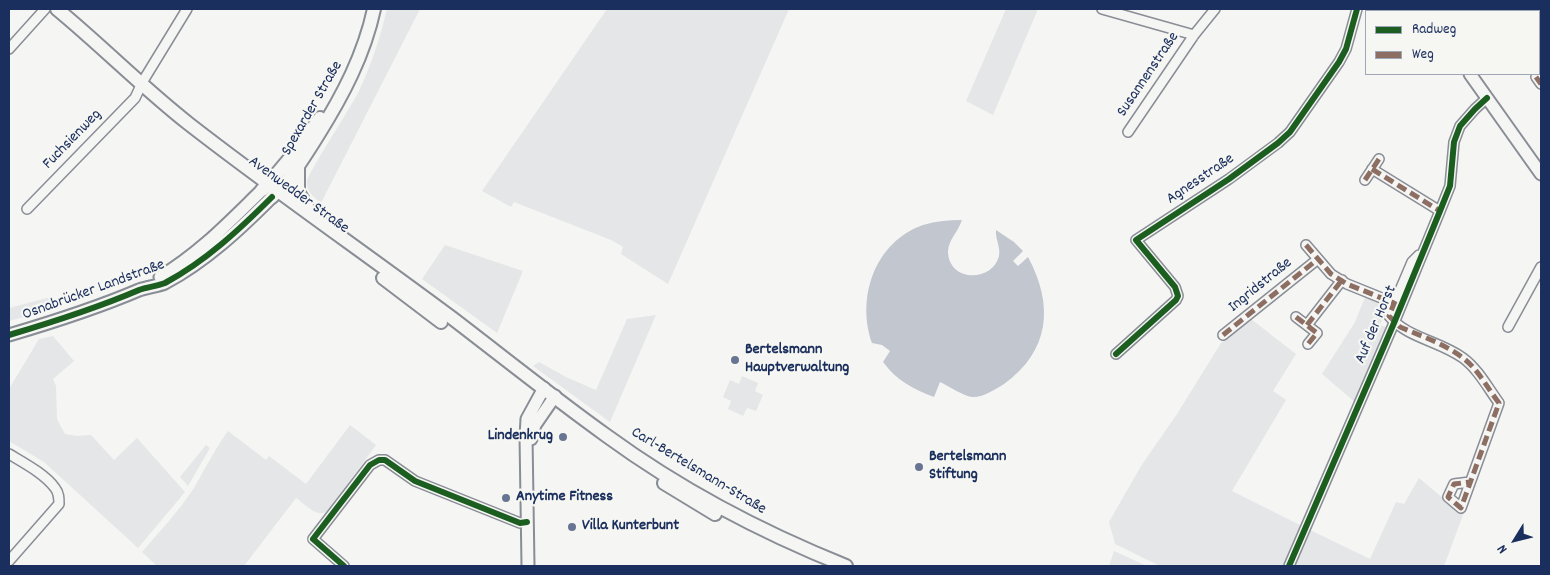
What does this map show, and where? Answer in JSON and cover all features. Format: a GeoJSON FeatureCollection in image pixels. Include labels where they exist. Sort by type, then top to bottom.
{"type":"FeatureCollection","features":[{"type":"Feature","properties":{"kind":"main road","name":"Avenwedder Straße"},"geometry":{"type":"LineString","coordinates":[[49,9],[140,88],[190,125],[270,190],[547,396]]}},
{"type":"Feature","properties":{"kind":"main road","name":"Spexarder Straße"},"geometry":{"type":"LineString","coordinates":[[270,190],[331,100],[350,64],[366,9]]}},
{"type":"Feature","properties":{"kind":"main road","name":"Spexarder Straße"},"geometry":{"type":"LineString","coordinates":[[270,190],[298,168],[337,104],[356,69],[366,42],[374,9]]}},
{"type":"Feature","properties":{"kind":"main road","name":"Avenwedder Straße"},"geometry":{"type":"LineString","coordinates":[[63,11],[140,88]]}},
{"type":"Feature","properties":{"kind":"main road"},"geometry":{"type":"LineString","coordinates":[[298,168],[297,188],[299,195],[307,208],[320,222]]}},
{"type":"Feature","properties":{"kind":"main road","name":"Avenwedder Straße"},"geometry":{"type":"LineString","coordinates":[[270,190],[320,222],[547,396]]}},
{"type":"Feature","properties":{"kind":"main road","name":"Carl-Bertelsmann-Straße"},"geometry":{"type":"LineString","coordinates":[[547,396],[604,443],[686,498],[759,537],[826,566]]}},
{"type":"Feature","properties":{"kind":"main road","name":"Carl-Bertelsmann-Straße"},"geometry":{"type":"LineString","coordinates":[[547,396],[707,500],[779,538],[846,566]]}},
{"type":"Feature","properties":{"kind":"street"},"geometry":{"type":"LineString","coordinates":[[9,49],[45,9]]}},
{"type":"Feature","properties":{"kind":"street","name":"Fuchsienweg"},"geometry":{"type":"LineString","coordinates":[[27,208],[136,98],[140,88],[187,9]]}},
{"type":"Feature","properties":{"kind":"street","name":"Susannenstraße"},"geometry":{"type":"LineString","coordinates":[[1102,9],[1194,35]]}},
{"type":"Feature","properties":{"kind":"street","name":"Susannenstraße"},"geometry":{"type":"LineString","coordinates":[[1128,132],[1194,35],[1215,9]]}},
{"type":"Feature","properties":{"kind":"street","name":"Agnesstraße"},"geometry":{"type":"LineString","coordinates":[[1116,354],[1176,300],[1178,296],[1175,287],[1136,240],[1229,180],[1290,132],[1346,49],[1356,9]]}},
{"type":"Feature","properties":{"kind":"street"},"geometry":{"type":"LineString","coordinates":[[1471,75],[1541,174]]}},
{"type":"Feature","properties":{"kind":"street","name":"Auf der Horst"},"geometry":{"type":"LineString","coordinates":[[1289,566],[1440,212],[1450,186],[1454,142],[1457,134],[1465,121],[1487,98]]}},
{"type":"Feature","properties":{"kind":"street"},"geometry":{"type":"LineString","coordinates":[[1365,180],[1379,159]]}},
{"type":"Feature","properties":{"kind":"street"},"geometry":{"type":"LineString","coordinates":[[1372,169],[1440,212]]}},
{"type":"Feature","properties":{"kind":"street","name":"Osnabrücker Landstraße"},"geometry":{"type":"LineString","coordinates":[[9,335],[108,303],[152,285],[158,278],[200,250],[270,190]]}},
{"type":"Feature","properties":{"kind":"street","name":"Ingridstraße"},"geometry":{"type":"LineString","coordinates":[[1306,245],[1331,274],[1394,303]]}},
{"type":"Feature","properties":{"kind":"street","name":"Auf der Horst"},"geometry":{"type":"LineString","coordinates":[[1394,323],[1389,316],[1394,303],[1412,262],[1423,251]]}},
{"type":"Feature","properties":{"kind":"street","name":"Ingridstraße"},"geometry":{"type":"LineString","coordinates":[[1224,335],[1318,259]]}},
{"type":"Feature","properties":{"kind":"street"},"geometry":{"type":"LineString","coordinates":[[1508,327],[1541,267]]}},
{"type":"Feature","properties":{"kind":"street"},"geometry":{"type":"LineString","coordinates":[[1307,325],[1342,280]]}},
{"type":"Feature","properties":{"kind":"street"},"geometry":{"type":"LineString","coordinates":[[1296,317],[1317,333],[1308,344]]}},
{"type":"Feature","properties":{"kind":"street"},"geometry":{"type":"LineString","coordinates":[[1394,323],[1447,348],[1463,358],[1473,368],[1499,404],[1470,482]]}},
{"type":"Feature","properties":{"kind":"street"},"geometry":{"type":"LineString","coordinates":[[528,566],[527,419],[547,396]]}},
{"type":"Feature","properties":{"kind":"street"},"geometry":{"type":"LineString","coordinates":[[9,454],[41,475],[55,488],[59,495],[58,504],[9,561]]}},
{"type":"Feature","properties":{"kind":"street"},"geometry":{"type":"LineString","coordinates":[[344,566],[313,539],[370,465],[379,460],[385,460],[415,481],[520,522],[528,522]]}},
{"type":"Feature","properties":{"kind":"shaded area"},"geometry":{"type":"Polygon","coordinates":[[[387,9],[420,9],[321,203],[310,193],[307,180],[358,93],[375,52],[387,9]]]}},
{"type":"Feature","properties":{"kind":"shaded area"},"geometry":{"type":"Polygon","coordinates":[[[607,9],[789,9],[668,284],[621,254],[623,247],[611,240],[514,202],[511,207],[482,191],[607,9]]]}},
{"type":"Feature","properties":{"kind":"shaded area"},"geometry":{"type":"Polygon","coordinates":[[[1006,9],[1038,9],[993,115],[966,101],[1006,9]]]}},
{"type":"Feature","properties":{"kind":"shaded area"},"geometry":{"type":"Polygon","coordinates":[[[962,220],[948,251],[950,261],[955,269],[971,275],[988,271],[995,265],[999,256],[996,230],[1014,242],[1023,251],[1013,261],[1018,266],[1028,257],[1042,292],[1043,326],[1039,342],[1031,357],[1004,384],[984,395],[972,397],[940,382],[934,397],[905,383],[883,362],[890,351],[882,345],[872,343],[866,308],[868,290],[882,258],[893,244],[906,233],[923,225],[942,221],[962,220]]]}},
{"type":"Feature","properties":{"kind":"shaded area"},"geometry":{"type":"Polygon","coordinates":[[[445,245],[523,271],[497,333],[422,279],[445,245]]]}},
{"type":"Feature","properties":{"kind":"shaded area"},"geometry":{"type":"Polygon","coordinates":[[[1366,295],[1383,304],[1386,309],[1380,325],[1389,328],[1356,403],[1322,374],[1355,322],[1366,295]]]}},
{"type":"Feature","properties":{"kind":"shaded area"},"geometry":{"type":"Polygon","coordinates":[[[51,297],[50,310],[9,321],[9,308],[51,297]]]}},
{"type":"Feature","properties":{"kind":"shaded area"},"geometry":{"type":"Polygon","coordinates":[[[656,315],[610,422],[533,366],[539,362],[566,377],[596,390],[627,319],[656,315]]]}},
{"type":"Feature","properties":{"kind":"shaded area"},"geometry":{"type":"Polygon","coordinates":[[[1251,319],[1296,354],[1273,391],[1286,400],[1232,491],[1302,526],[1285,566],[1160,566],[1115,544],[1109,522],[1141,466],[1177,414],[1221,343],[1251,319]]]}},
{"type":"Feature","properties":{"kind":"shaded area"},"geometry":{"type":"Polygon","coordinates":[[[53,336],[74,361],[53,379],[56,386],[57,419],[65,434],[77,436],[91,435],[114,460],[137,438],[185,492],[138,548],[44,462],[9,441],[9,389],[39,339],[53,336]]]}},
{"type":"Feature","properties":{"kind":"shaded area"},"geometry":{"type":"Polygon","coordinates":[[[742,376],[758,383],[755,391],[763,395],[756,411],[747,408],[743,416],[728,409],[731,401],[723,397],[730,380],[739,384],[742,376]]]}},
{"type":"Feature","properties":{"kind":"shaded area"},"geometry":{"type":"Polygon","coordinates":[[[350,425],[376,445],[327,512],[318,513],[296,498],[244,566],[157,566],[142,552],[188,497],[228,431],[266,460],[269,456],[306,484],[350,425]]]}},
{"type":"Feature","properties":{"kind":"shaded area"},"geometry":{"type":"Polygon","coordinates":[[[206,445],[210,448],[188,486],[180,477],[206,445]]]}},
{"type":"Feature","properties":{"kind":"shaded area"},"geometry":{"type":"Polygon","coordinates":[[[1419,478],[1463,515],[1444,566],[1292,566],[1308,529],[1370,559],[1396,502],[1404,504],[1419,478]]]}},
{"type":"Feature","properties":{"kind":"shaded area"},"geometry":{"type":"Polygon","coordinates":[[[1114,551],[1147,566],[1109,566],[1114,551]]]}},
{"type":"Feature","properties":{"kind":"marked path"},"geometry":{"type":"LineString","coordinates":[[1536,77],[1541,84]]}},
{"type":"Feature","properties":{"kind":"marked path"},"geometry":{"type":"LineString","coordinates":[[1365,180],[1379,159]]}},
{"type":"Feature","properties":{"kind":"marked path"},"geometry":{"type":"LineString","coordinates":[[1372,169],[1440,211]]}},
{"type":"Feature","properties":{"kind":"marked path"},"geometry":{"type":"LineString","coordinates":[[1306,245],[1331,274],[1347,284],[1394,303]]}},
{"type":"Feature","properties":{"kind":"marked path"},"geometry":{"type":"LineString","coordinates":[[1223,335],[1318,259]]}},
{"type":"Feature","properties":{"kind":"marked path"},"geometry":{"type":"LineString","coordinates":[[1307,325],[1342,280]]}},
{"type":"Feature","properties":{"kind":"marked path"},"geometry":{"type":"LineString","coordinates":[[1395,301],[1389,316],[1400,327],[1441,344],[1463,358],[1478,373],[1499,403],[1461,508],[1448,497],[1454,484],[1470,482]]}},
{"type":"Feature","properties":{"kind":"marked path"},"geometry":{"type":"LineString","coordinates":[[1296,317],[1317,333],[1308,344]]}},
{"type":"Feature","properties":{"kind":"cycle path"},"geometry":{"type":"LineString","coordinates":[[1116,354],[1176,300],[1178,296],[1175,287],[1136,240],[1229,179],[1290,132],[1339,62],[1346,49],[1357,9]]}},
{"type":"Feature","properties":{"kind":"cycle path"},"geometry":{"type":"LineString","coordinates":[[1289,566],[1394,323],[1450,186],[1454,142],[1460,126],[1487,98]]}},
{"type":"Feature","properties":{"kind":"cycle path"},"geometry":{"type":"LineString","coordinates":[[9,335],[107,303],[139,290],[165,283],[208,255],[272,197]]}},
{"type":"Feature","properties":{"kind":"cycle path"},"geometry":{"type":"LineString","coordinates":[[344,566],[313,539],[370,465],[379,460],[385,460],[415,481],[520,523],[527,522]]}},
{"type":"Feature","properties":{"kind":"place","name":"Bertelsmann Hauptverwaltung"},"geometry":{"type":"Point","coordinates":[735,360]}},
{"type":"Feature","properties":{"kind":"place","name":"Lindenkrug"},"geometry":{"type":"Point","coordinates":[563,437]}},
{"type":"Feature","properties":{"kind":"place","name":"Bertelsmann Stiftung"},"geometry":{"type":"Point","coordinates":[919,467]}},
{"type":"Feature","properties":{"kind":"place","name":"Anytime Fitness"},"geometry":{"type":"Point","coordinates":[506,498]}},
{"type":"Feature","properties":{"kind":"place","name":"Villa Kunterbunt"},"geometry":{"type":"Point","coordinates":[572,527]}}]}
